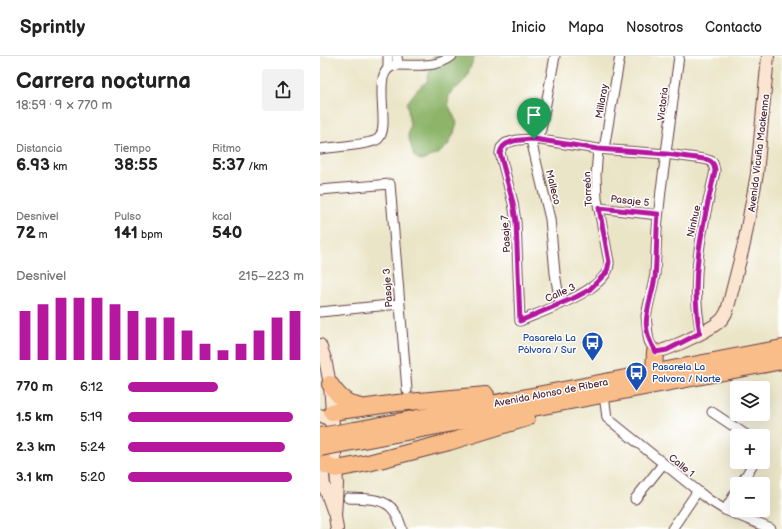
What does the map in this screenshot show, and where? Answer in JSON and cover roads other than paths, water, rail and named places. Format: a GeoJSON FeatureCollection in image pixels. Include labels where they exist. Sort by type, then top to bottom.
{"type":"FeatureCollection","features":[{"type":"Feature","properties":{"kind":"highway"},"geometry":{"type":"LineString","coordinates":[[654,372],[656,352]]}},
{"type":"Feature","properties":{"kind":"highway","name":"Avenida Alonso de Ribera"},"geometry":{"type":"LineString","coordinates":[[324,464],[357,435],[582,386],[654,372],[781,354]]}},
{"type":"Feature","properties":{"kind":"highway","name":"Avenida Alonso de Ribera"},"geometry":{"type":"LineString","coordinates":[[320,436],[357,435],[599,395],[781,354]]}},
{"type":"Feature","properties":{"kind":"highway"},"geometry":{"type":"LineString","coordinates":[[330,384],[336,393],[345,401],[363,408]]}},
{"type":"Feature","properties":{"kind":"highway"},"geometry":{"type":"LineString","coordinates":[[326,416],[363,408],[582,386]]}},
{"type":"Feature","properties":{"kind":"highway"},"geometry":{"type":"LineString","coordinates":[[324,464],[404,454],[448,442],[599,395]]}},
{"type":"Feature","properties":{"kind":"street"},"geometry":{"type":"LineString","coordinates":[[320,149],[371,142],[379,138],[383,130],[382,89],[388,68],[388,56]]}},
{"type":"Feature","properties":{"kind":"street"},"geometry":{"type":"LineString","coordinates":[[388,68],[397,61],[437,64],[444,62],[452,56]]}},
{"type":"Feature","properties":{"kind":"street","name":"Malleco"},"geometry":{"type":"LineString","coordinates":[[555,56],[541,130],[532,144],[550,219],[555,273],[560,304]]}},
{"type":"Feature","properties":{"kind":"street","name":"Millaray"},"geometry":{"type":"LineString","coordinates":[[601,149],[620,56]]}},
{"type":"Feature","properties":{"kind":"street","name":"Victoria"},"geometry":{"type":"LineString","coordinates":[[656,352],[649,341],[646,320],[655,275],[658,214],[678,56]]}},
{"type":"Feature","properties":{"kind":"street","name":"Avenida Vicuña Mackenna"},"geometry":{"type":"LineString","coordinates":[[700,333],[723,319],[727,311],[744,244],[751,209],[761,138],[768,56]]}},
{"type":"Feature","properties":{"kind":"street"},"geometry":{"type":"LineString","coordinates":[[534,139],[601,149],[666,154]]}},
{"type":"Feature","properties":{"kind":"street","name":"Pasaje 7"},"geometry":{"type":"LineString","coordinates":[[520,321],[516,222],[513,203],[500,153],[501,148],[506,143],[517,140],[534,139]]}},
{"type":"Feature","properties":{"kind":"street","name":"Torreón"},"geometry":{"type":"LineString","coordinates":[[601,149],[596,175],[599,208],[609,262],[605,275]]}},
{"type":"Feature","properties":{"kind":"street","name":"Ninhue"},"geometry":{"type":"LineString","coordinates":[[666,154],[708,160],[715,168],[700,236],[697,264],[696,306],[700,333]]}},
{"type":"Feature","properties":{"kind":"street","name":"Pasaje 3"},"geometry":{"type":"LineString","coordinates":[[320,190],[390,184],[407,390]]}},
{"type":"Feature","properties":{"kind":"street","name":"Pasaje 5"},"geometry":{"type":"LineString","coordinates":[[599,208],[658,214]]}},
{"type":"Feature","properties":{"kind":"street","name":"Calle 3"},"geometry":{"type":"LineString","coordinates":[[520,321],[589,290],[605,275]]}},
{"type":"Feature","properties":{"kind":"street"},"geometry":{"type":"LineString","coordinates":[[320,312],[399,304]]}},
{"type":"Feature","properties":{"kind":"street"},"geometry":{"type":"LineString","coordinates":[[656,352],[667,350],[700,333]]}},
{"type":"Feature","properties":{"kind":"street"},"geometry":{"type":"LineString","coordinates":[[320,345],[330,384],[326,416],[324,464]]}},
{"type":"Feature","properties":{"kind":"street","name":"Calle 1"},"geometry":{"type":"LineString","coordinates":[[599,395],[607,418],[697,492],[725,510],[770,529]]}},
{"type":"Feature","properties":{"kind":"street"},"geometry":{"type":"LineString","coordinates":[[712,412],[738,429]]}},
{"type":"Feature","properties":{"kind":"street"},"geometry":{"type":"LineString","coordinates":[[320,428],[324,464],[337,488],[334,516],[337,529]]}},
{"type":"Feature","properties":{"kind":"street"},"geometry":{"type":"LineString","coordinates":[[635,499],[663,464]]}},
{"type":"Feature","properties":{"kind":"street"},"geometry":{"type":"LineString","coordinates":[[672,529],[697,492]]}},
{"type":"Feature","properties":{"kind":"street"},"geometry":{"type":"LineString","coordinates":[[348,498],[374,500],[387,504],[394,511],[402,529]]}},
{"type":"Feature","properties":{"kind":"street"},"geometry":{"type":"LineString","coordinates":[[725,510],[730,502]]}},
{"type":"Feature","properties":{"kind":"place","name":"Pasarela La Pólvora / Sur"},"geometry":{"type":"Point","coordinates":[592,362]}},
{"type":"Feature","properties":{"kind":"place","name":"Pasarela La Polvora / Norte"},"geometry":{"type":"Point","coordinates":[636,392]}}]}
